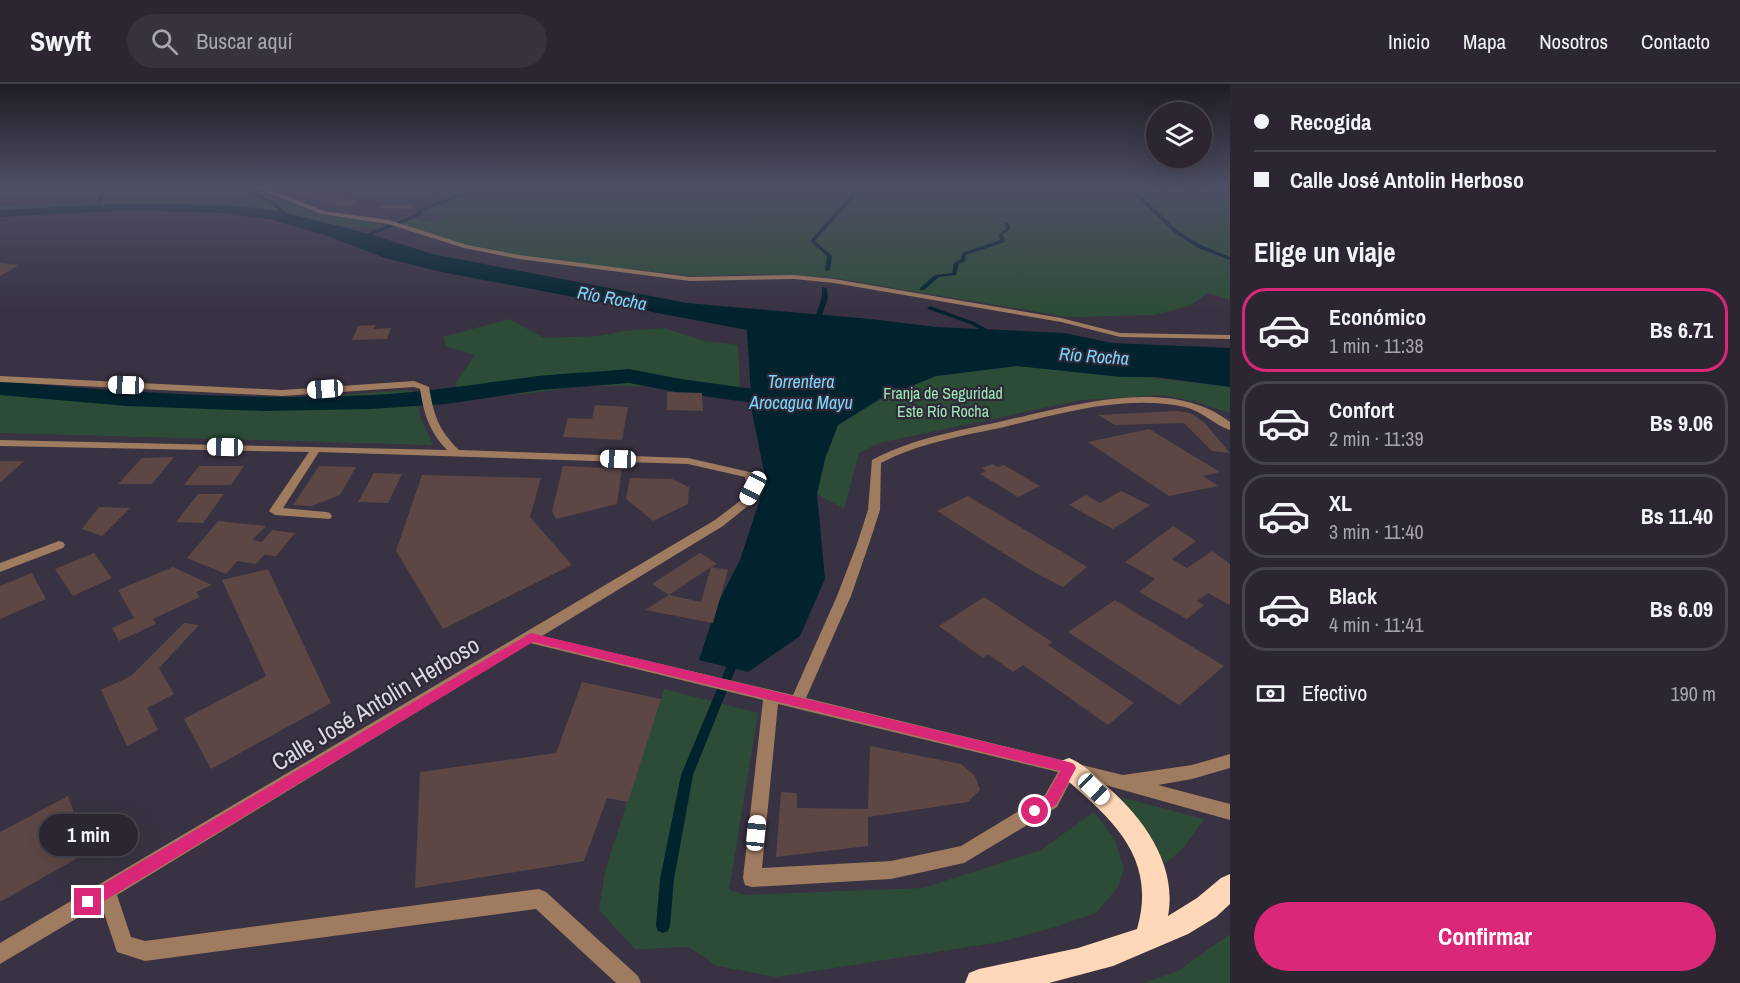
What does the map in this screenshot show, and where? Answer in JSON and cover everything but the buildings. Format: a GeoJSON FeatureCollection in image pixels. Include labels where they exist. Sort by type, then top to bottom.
{"type":"FeatureCollection","features":[{"type":"Feature","properties":{"kind":"highway"},"geometry":{"type":"LineString","coordinates":[[1069,768],[1118,812],[1146,854],[1157,894],[1148,939]]}},
{"type":"Feature","properties":{"kind":"highway"},"geometry":{"type":"LineString","coordinates":[[979,983],[1082,959],[1148,939],[1193,918],[1230,887]]}},
{"type":"Feature","properties":{"kind":"street"},"geometry":{"type":"LineString","coordinates":[[407,228],[466,247],[501,254],[690,279],[794,277],[834,280],[1061,320],[1120,335],[1230,336]]}},
{"type":"Feature","properties":{"kind":"street"},"geometry":{"type":"LineString","coordinates":[[0,379],[282,393],[414,384],[424,387],[428,410],[439,436],[457,454]]}},
{"type":"Feature","properties":{"kind":"street"},"geometry":{"type":"LineString","coordinates":[[797,702],[844,596],[863,544],[874,510],[876,462],[887,455],[949,436],[1099,403],[1166,401],[1185,404],[1210,412],[1230,427]]}},
{"type":"Feature","properties":{"kind":"street"},"geometry":{"type":"LineString","coordinates":[[0,443],[457,454]]}},
{"type":"Feature","properties":{"kind":"street"},"geometry":{"type":"LineString","coordinates":[[316,449],[275,511],[326,516]]}},
{"type":"Feature","properties":{"kind":"street","name":"Calle José Antolin Herboso"},"geometry":{"type":"LineString","coordinates":[[0,954],[531,638],[718,523],[745,503],[753,488],[750,475],[688,461],[457,454]]}},
{"type":"Feature","properties":{"kind":"street"},"geometry":{"type":"LineString","coordinates":[[0,568],[59,544]]}},
{"type":"Feature","properties":{"kind":"street"},"geometry":{"type":"LineString","coordinates":[[531,638],[1069,768],[1230,812]]}},
{"type":"Feature","properties":{"kind":"street"},"geometry":{"type":"LineString","coordinates":[[771,696],[752,878],[891,870],[964,854],[1051,801],[1069,768]]}},
{"type":"Feature","properties":{"kind":"street"},"geometry":{"type":"LineString","coordinates":[[1120,782],[1174,776],[1212,768],[1230,761]]}},
{"type":"Feature","properties":{"kind":"street"},"geometry":{"type":"LineString","coordinates":[[106,891],[124,945],[145,951],[539,899],[631,983]]}},
{"type":"Feature","properties":{"kind":"green space"},"geometry":{"type":"Polygon","coordinates":[[[414,228],[1230,228],[1230,300],[1208,293],[1189,306],[1154,315],[1068,317],[835,278],[765,274],[694,276],[591,265],[478,249],[414,228]]]}},
{"type":"Feature","properties":{"kind":"green space"},"geometry":{"type":"Polygon","coordinates":[[[509,319],[544,338],[600,336],[623,331],[664,328],[704,341],[738,345],[740,392],[588,386],[518,394],[480,395],[465,391],[455,384],[475,355],[446,346],[443,337],[509,319]]]}},
{"type":"Feature","properties":{"kind":"green space","name":"Franja de Seguridad Este Río Rocha"},"geometry":{"type":"Polygon","coordinates":[[[1017,366],[1230,387],[1230,413],[1197,402],[1163,395],[1081,400],[879,443],[859,453],[844,509],[817,494],[825,459],[838,425],[880,399],[936,376],[1017,366]]]}},
{"type":"Feature","properties":{"kind":"green space"},"geometry":{"type":"Polygon","coordinates":[[[0,385],[283,399],[409,390],[418,393],[419,414],[433,445],[0,433],[0,385]]]}},
{"type":"Feature","properties":{"kind":"green space"},"geometry":{"type":"Polygon","coordinates":[[[664,689],[758,713],[729,890],[746,895],[923,888],[1041,850],[1094,812],[1114,838],[1124,868],[1118,887],[1096,913],[1000,942],[776,977],[717,966],[689,947],[635,949],[599,910],[605,871],[664,689]]]}},
{"type":"Feature","properties":{"kind":"green space"},"geometry":{"type":"Polygon","coordinates":[[[1120,797],[1204,819],[1184,847],[1165,864],[1141,823],[1120,797]]]}},
{"type":"Feature","properties":{"kind":"green space"},"geometry":{"type":"Polygon","coordinates":[[[1230,934],[1230,983],[1143,983],[1178,971],[1230,934]]]}},
{"type":"Feature","properties":{"kind":"water","name":"Río Rocha"},"geometry":{"type":"Polygon","coordinates":[[[300,228],[345,228],[432,254],[687,303],[936,327],[1064,333],[1112,343],[1230,348],[1230,387],[1156,377],[1121,377],[1017,366],[936,376],[880,399],[838,425],[825,459],[817,494],[825,579],[800,636],[748,672],[699,660],[717,605],[740,560],[766,481],[752,412],[747,330],[442,272],[385,258],[300,228]]]}},
{"type":"Feature","properties":{"kind":"waterway"},"geometry":{"type":"LineString","coordinates":[[359,238],[385,228]]}},
{"type":"Feature","properties":{"kind":"waterway"},"geometry":{"type":"LineString","coordinates":[[825,228],[812,241],[830,256],[827,270]]}},
{"type":"Feature","properties":{"kind":"waterway"},"geometry":{"type":"LineString","coordinates":[[922,289],[937,276],[954,274],[957,263],[963,260],[964,254],[1003,241],[1001,234],[1008,228]]}},
{"type":"Feature","properties":{"kind":"waterway"},"geometry":{"type":"LineString","coordinates":[[1173,228],[1200,247],[1230,259]]}},
{"type":"Feature","properties":{"kind":"waterway"},"geometry":{"type":"LineString","coordinates":[[816,324],[825,297],[824,288]]}},
{"type":"Feature","properties":{"kind":"waterway"},"geometry":{"type":"LineString","coordinates":[[930,308],[972,323],[995,335]]}},
{"type":"Feature","properties":{"kind":"waterway"},"geometry":{"type":"LineString","coordinates":[[0,388],[127,399],[265,404],[371,402],[446,397],[540,383],[629,376],[681,386],[790,401]]}},
{"type":"Feature","properties":{"kind":"waterway","name":"Torrentera Arocagua Mayu"},"geometry":{"type":"LineString","coordinates":[[663,926],[667,879],[687,775],[735,658]]}},
{"type":"Feature","properties":{"kind":"route"},"geometry":{"type":"LineString","coordinates":[[88,902],[531,638],[1069,768],[1051,801],[1035,811]]}}]}
